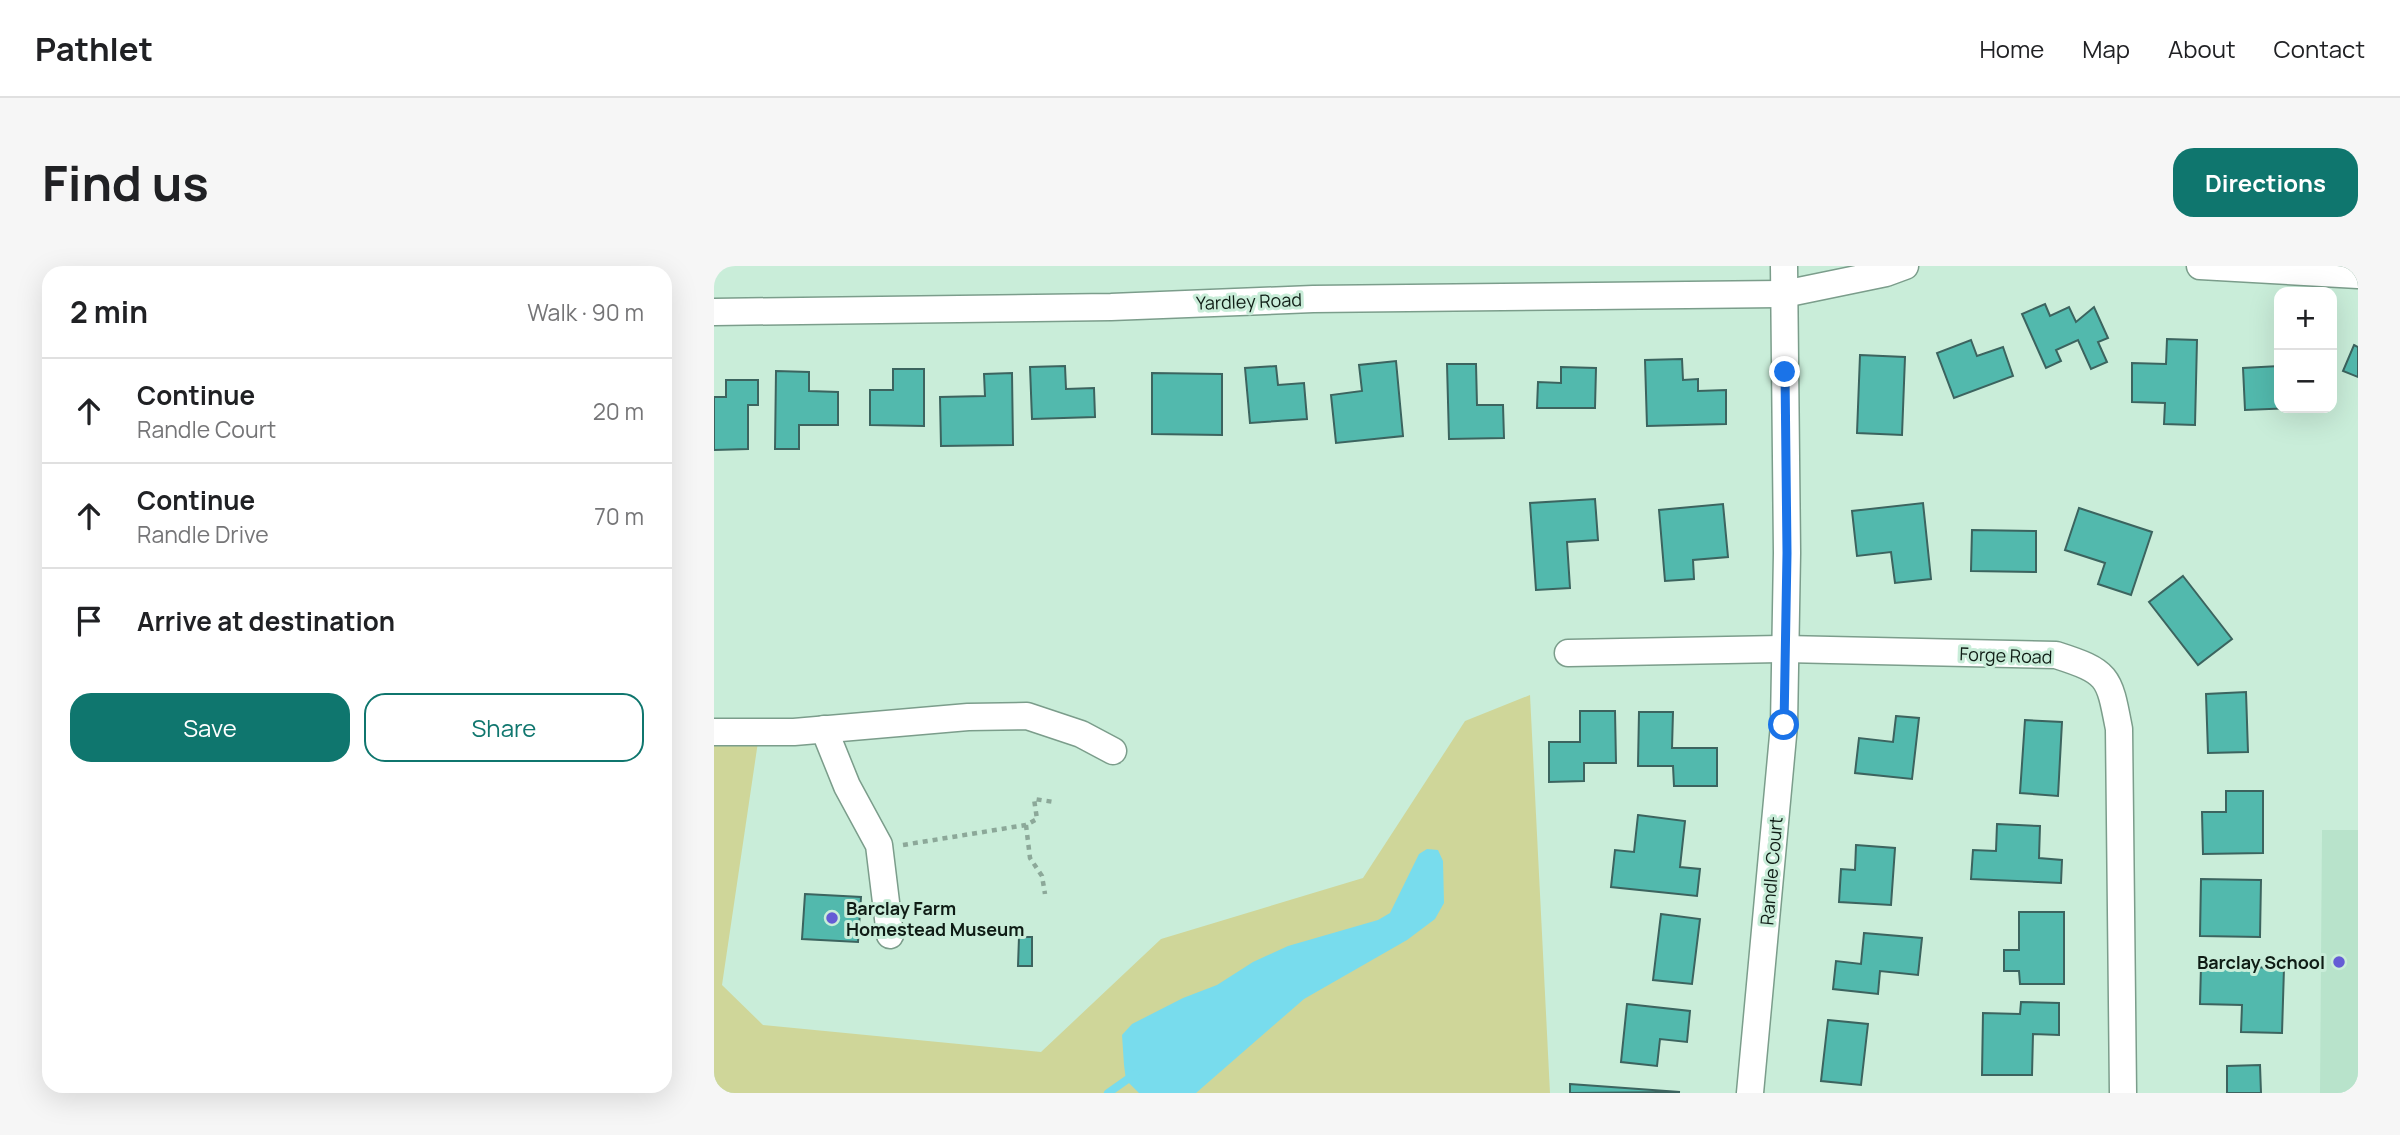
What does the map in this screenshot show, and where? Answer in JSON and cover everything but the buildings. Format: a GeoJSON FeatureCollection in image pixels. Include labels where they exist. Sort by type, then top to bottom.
{"type":"FeatureCollection","features":[{"type":"Feature","properties":{"kind":"street","name":"Randle Court"},"geometry":{"type":"LineString","coordinates":[[1749,1093],[1784,725],[1787,553],[1784,266]]}},
{"type":"Feature","properties":{"kind":"street","name":"Yardley Road"},"geometry":{"type":"LineString","coordinates":[[714,312],[1111,307],[1313,299],[1784,294],[1886,273],[1905,266]]}},
{"type":"Feature","properties":{"kind":"street"},"geometry":{"type":"LineString","coordinates":[[2200,266],[2358,275]]}},
{"type":"Feature","properties":{"kind":"street","name":"Forge Road"},"geometry":{"type":"LineString","coordinates":[[1568,653],[1785,649],[2056,655],[2081,663],[2101,674],[2112,688],[2119,729],[2123,1093]]}},
{"type":"Feature","properties":{"kind":"street"},"geometry":{"type":"LineString","coordinates":[[714,732],[794,732],[968,717],[1027,716],[1081,734],[1113,751]]}},
{"type":"Feature","properties":{"kind":"street"},"geometry":{"type":"LineString","coordinates":[[824,729],[847,786],[879,845],[890,935]]}},
{"type":"Feature","properties":{"kind":"path"},"geometry":{"type":"LineString","coordinates":[[880,856],[908,843],[1027,825],[1037,819],[1034,799],[1054,802]]}},
{"type":"Feature","properties":{"kind":"path"},"geometry":{"type":"LineString","coordinates":[[1027,825],[1030,858],[1042,876],[1045,894]]}},
{"type":"Feature","properties":{"kind":"shaded area"},"geometry":{"type":"Polygon","coordinates":[[[1530,695],[1550,1093],[714,1093],[714,731],[759,735],[722,985],[763,1025],[1041,1052],[1161,939],[1363,878],[1465,721],[1530,695]]]}},
{"type":"Feature","properties":{"kind":"shaded area","name":"Barclay School"},"geometry":{"type":"Polygon","coordinates":[[[2322,830],[2358,830],[2358,1093],[2320,1093],[2322,830]]]}},
{"type":"Feature","properties":{"kind":"water"},"geometry":{"type":"Polygon","coordinates":[[[1427,849],[1438,850],[1443,861],[1444,903],[1435,919],[1407,940],[1304,999],[1196,1093],[1139,1093],[1126,1080],[1122,1035],[1132,1024],[1183,998],[1217,985],[1253,962],[1288,946],[1378,920],[1390,913],[1419,854],[1427,849]]]}},
{"type":"Feature","properties":{"kind":"waterway"},"geometry":{"type":"LineString","coordinates":[[1108,1093],[1135,1074]]}},
{"type":"Feature","properties":{"kind":"place","name":"Barclay Farm Homestead Museum"},"geometry":{"type":"Point","coordinates":[832,918]}},
{"type":"Feature","properties":{"kind":"place","name":"Barclay School"},"geometry":{"type":"Point","coordinates":[2339,962]}},
{"type":"Feature","properties":{"kind":"route"},"geometry":{"type":"LineString","coordinates":[[1784,725],[1787,553],[1785,372]]}}]}
